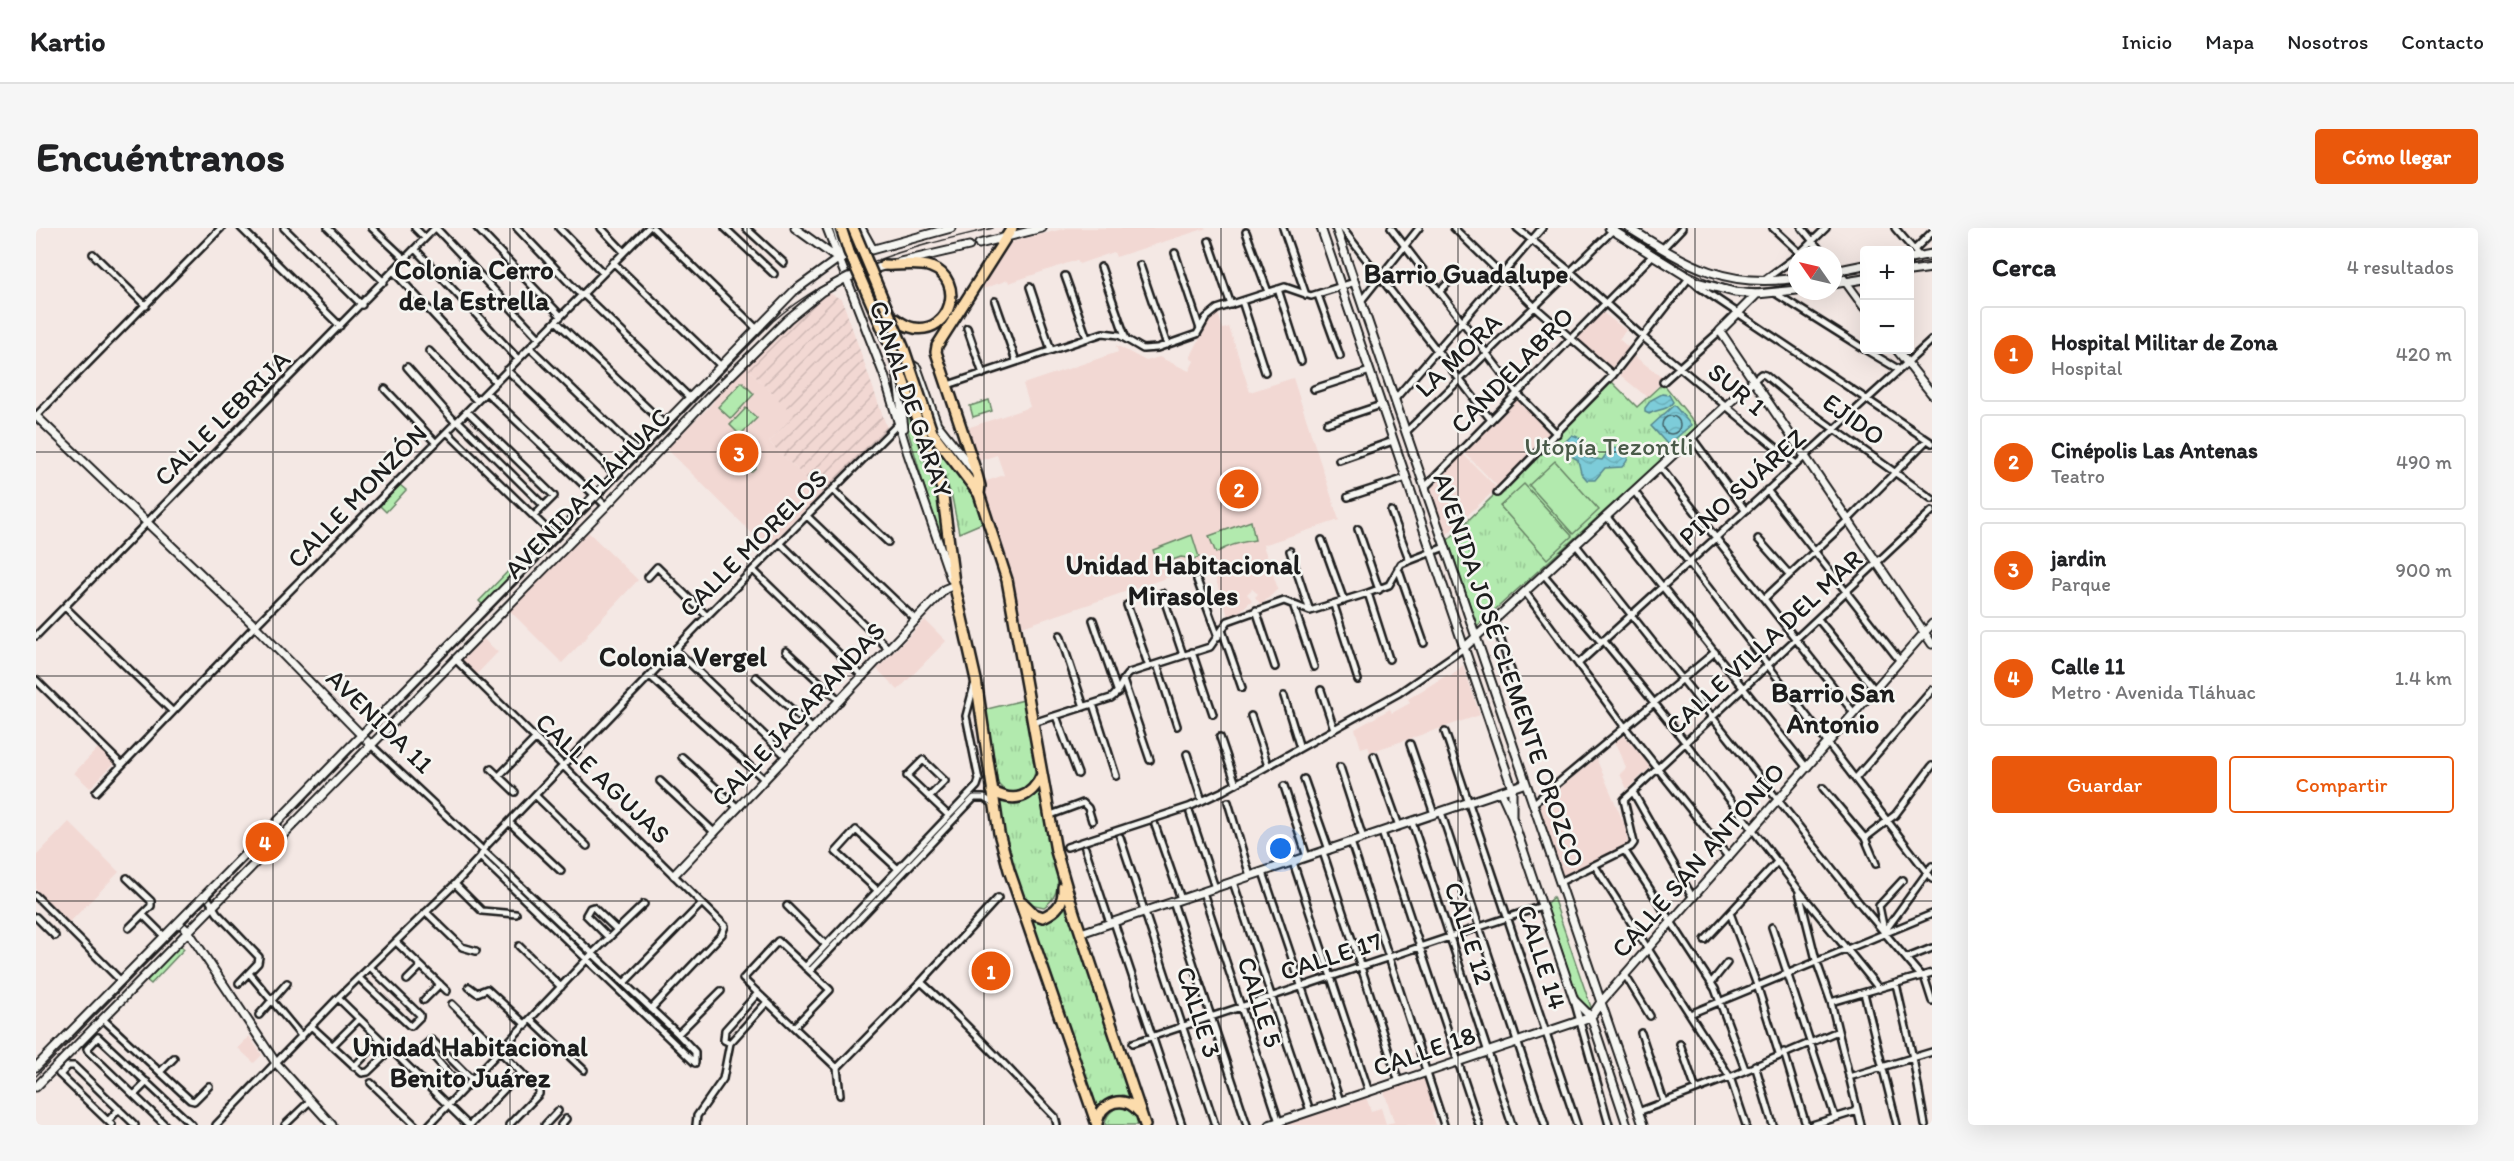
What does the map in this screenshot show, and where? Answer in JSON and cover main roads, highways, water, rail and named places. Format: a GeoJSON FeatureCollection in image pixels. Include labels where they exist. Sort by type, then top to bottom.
{"type":"FeatureCollection","features":[{"type":"Feature","properties":{"kind":"highway","name":"CANAL DE GARAY"},"geometry":{"type":"LineString","coordinates":[[841,228],[894,356],[942,489],[954,584],[976,680],[999,833],[1017,895],[1097,1125]]}},
{"type":"Feature","properties":{"kind":"highway"},"geometry":{"type":"LineString","coordinates":[[1012,228],[937,346],[936,352],[977,475],[980,486],[979,494],[1007,580],[1048,816],[1062,876],[1143,1121]]}},
{"type":"Feature","properties":{"kind":"highway","name":"CANAL DE GARAY"},"geometry":{"type":"LineString","coordinates":[[859,229],[932,432],[979,494]]}},
{"type":"Feature","properties":{"kind":"highway"},"geometry":{"type":"LineString","coordinates":[[884,266],[929,267],[939,272],[948,282],[952,295],[948,312],[939,323],[927,328],[915,329],[906,326],[890,315]]}},
{"type":"Feature","properties":{"kind":"highway"},"geometry":{"type":"LineString","coordinates":[[992,791],[1002,797],[1015,799],[1028,795],[1042,775]]}},
{"type":"Feature","properties":{"kind":"highway"},"geometry":{"type":"LineString","coordinates":[[1017,895],[1026,908],[1034,914],[1043,917],[1054,913],[1064,895],[1062,876]]}},
{"type":"Feature","properties":{"kind":"highway"},"geometry":{"type":"LineString","coordinates":[[1097,1125],[1102,1110],[1116,1101],[1132,1104],[1143,1121]]}},
{"type":"Feature","properties":{"kind":"water"},"geometry":{"type":"Polygon","coordinates":[[[1662,394],[1669,395],[1673,402],[1671,405],[1649,414],[1645,412],[1651,400],[1662,394]]]}},
{"type":"Feature","properties":{"kind":"water"},"geometry":{"type":"Polygon","coordinates":[[[1674,405],[1691,425],[1668,445],[1651,426],[1674,405]]]}},
{"type":"Feature","properties":{"kind":"water"},"geometry":{"type":"Polygon","coordinates":[[[1572,435],[1582,441],[1585,457],[1602,460],[1610,449],[1624,447],[1628,455],[1627,460],[1622,467],[1605,468],[1595,480],[1587,480],[1581,473],[1578,460],[1565,452],[1565,442],[1572,435]]]}},
{"type":"Feature","properties":{"kind":"tunnel"},"geometry":{"type":"LineString","coordinates":[[260,839],[270,829]]}},
{"type":"Feature","properties":{"kind":"railway"},"geometry":{"type":"LineString","coordinates":[[36,1076],[773,321],[799,301],[850,271],[904,251],[993,228]]}},
{"type":"Feature","properties":{"kind":"railway"},"geometry":{"type":"LineString","coordinates":[[1619,228],[1681,267],[1714,282],[1750,289],[1788,285]]}},
{"type":"Feature","properties":{"kind":"railway"},"geometry":{"type":"LineString","coordinates":[[1914,264],[1932,261]]}},
{"type":"Feature","properties":{"kind":"railway"},"geometry":{"type":"LineString","coordinates":[[1842,276],[1860,273]]}},
{"type":"Feature","properties":{"kind":"place","name":"jardin"},"geometry":{"type":"Point","coordinates":[739,453]}},
{"type":"Feature","properties":{"kind":"place","name":"Cinépolis Las Antenas"},"geometry":{"type":"Point","coordinates":[1239,489]}},
{"type":"Feature","properties":{"kind":"place","name":"Calle 11"},"geometry":{"type":"Point","coordinates":[265,842]}},
{"type":"Feature","properties":{"kind":"place","name":"Hospital Militar de Zona"},"geometry":{"type":"Point","coordinates":[991,971]}},
{"type":"Feature","properties":{"kind":"district","name":"Barrio Guadalupe"},"geometry":{"type":"Point","coordinates":[1466,274]}},
{"type":"Feature","properties":{"kind":"district","name":"Colonia Cerro de la Estrella"},"geometry":{"type":"Point","coordinates":[474,286]}},
{"type":"Feature","properties":{"kind":"district","name":"Unidad Habitacional Mirasoles"},"geometry":{"type":"Point","coordinates":[1183,580]}},
{"type":"Feature","properties":{"kind":"district","name":"Colonia Vergel"},"geometry":{"type":"Point","coordinates":[683,657]}},
{"type":"Feature","properties":{"kind":"district","name":"Barrio San Antonio"},"geometry":{"type":"Point","coordinates":[1833,708]}},
{"type":"Feature","properties":{"kind":"district","name":"Unidad Habitacional Benito Juárez"},"geometry":{"type":"Point","coordinates":[470,1062]}},
{"type":"Feature","properties":{"kind":"park label","name":"Utopía Tezontli"},"geometry":{"type":"Point","coordinates":[1609,446]}}]}
